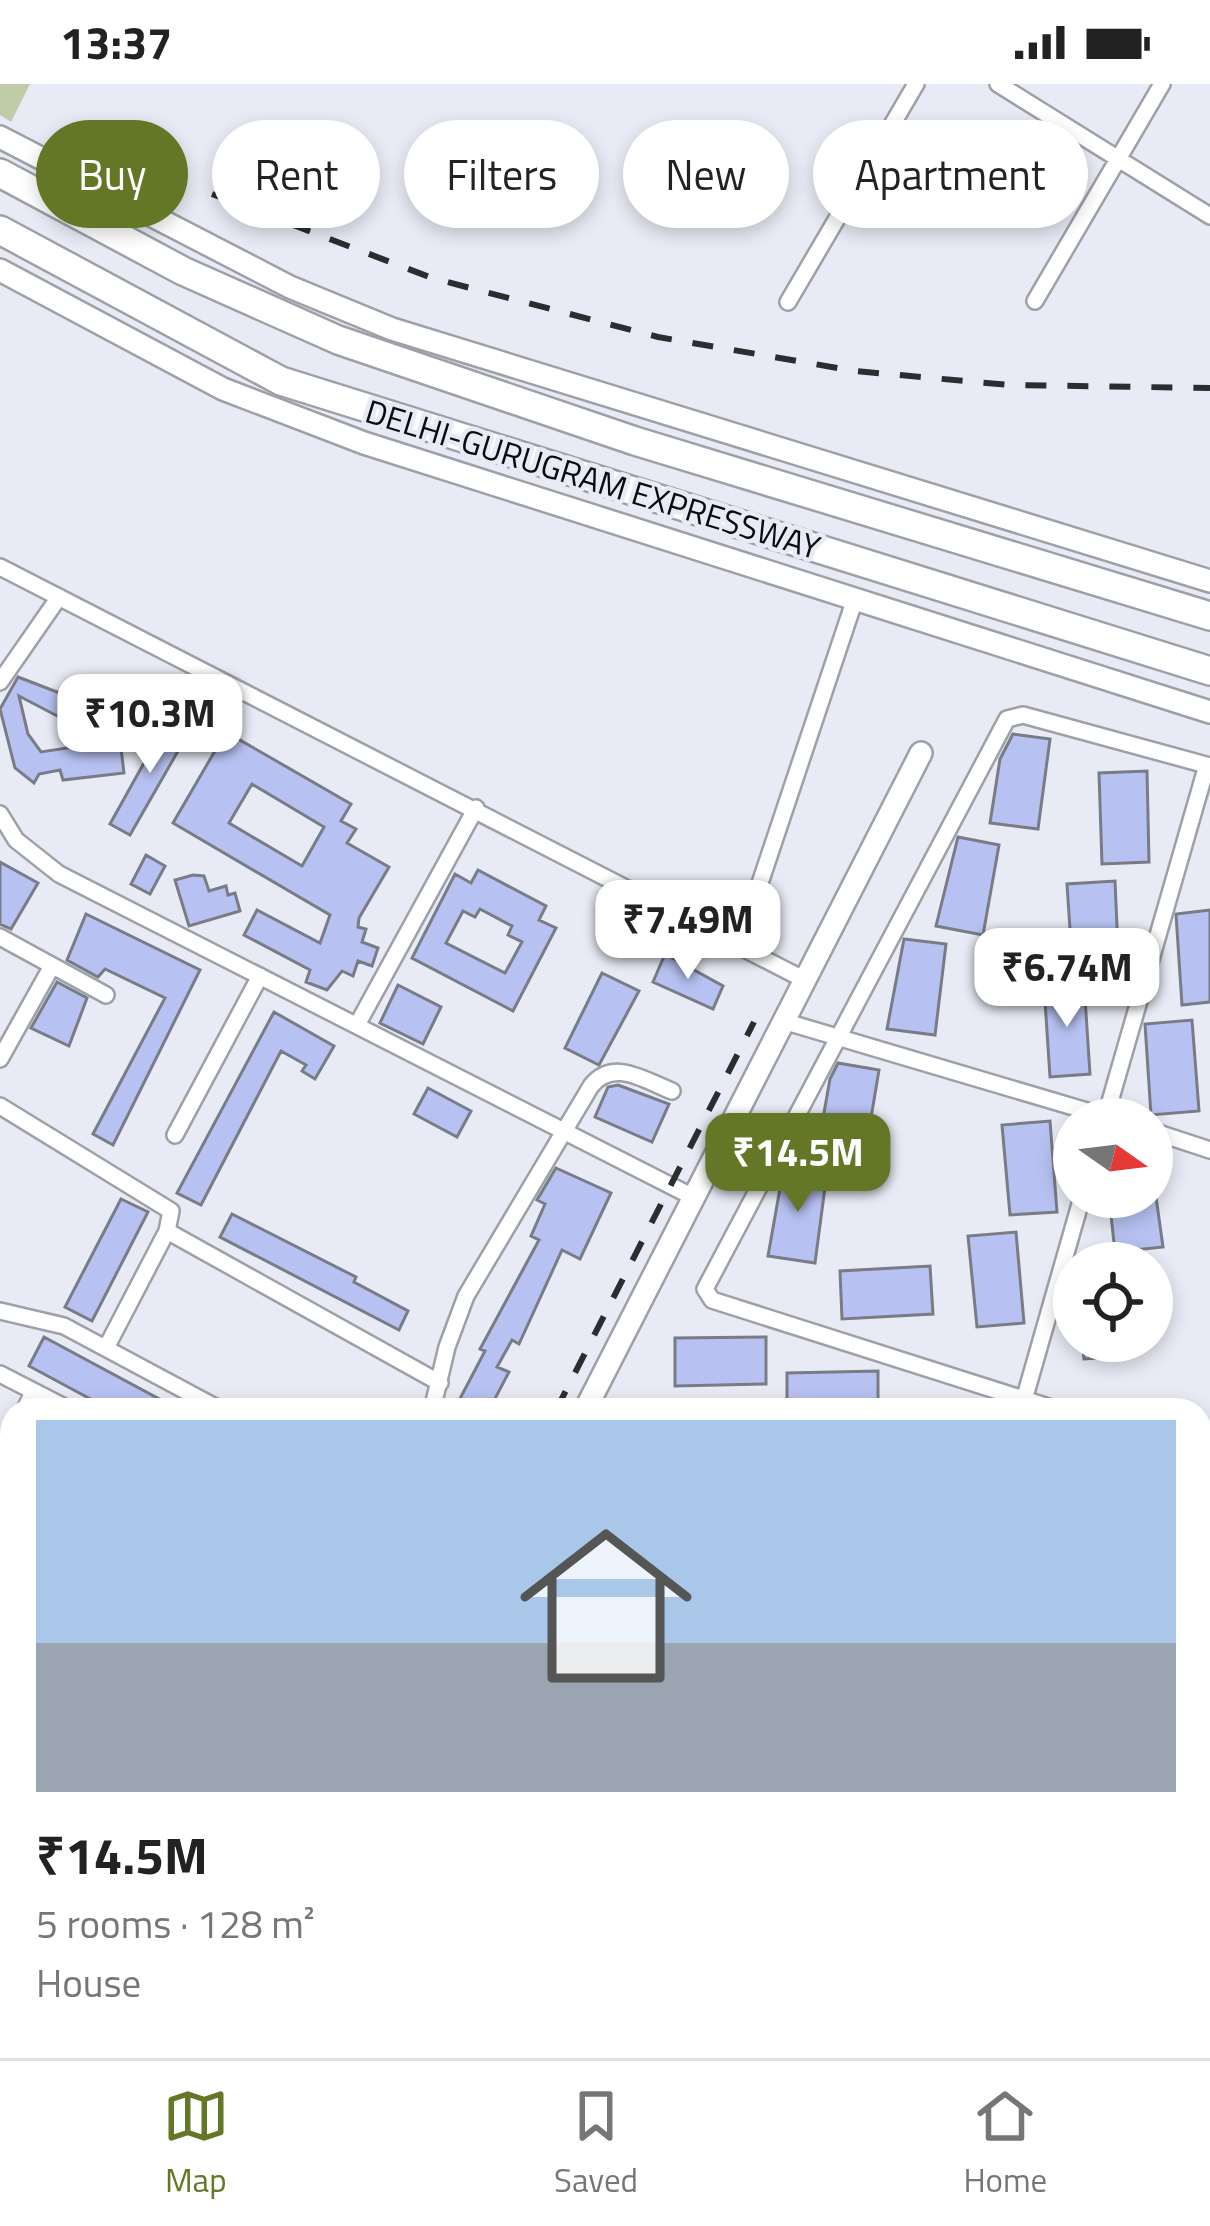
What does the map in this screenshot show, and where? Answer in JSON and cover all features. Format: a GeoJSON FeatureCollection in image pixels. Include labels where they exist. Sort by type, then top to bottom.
{"type":"FeatureCollection","features":[{"type":"Feature","properties":{"kind":"highway","name":"DELHI-GURUGRAM EXPRESSWAY"},"geometry":{"type":"LineString","coordinates":[[0,173],[183,271],[338,340],[635,441],[1210,616]]}},
{"type":"Feature","properties":{"kind":"highway","name":"DELHI-GURUGRAM EXPRESSWAY"},"geometry":{"type":"LineString","coordinates":[[0,230],[281,381],[1210,671]]}},
{"type":"Feature","properties":{"kind":"main road"},"geometry":{"type":"LineString","coordinates":[[0,136],[231,258],[392,328],[1210,581]]}},
{"type":"Feature","properties":{"kind":"main road"},"geometry":{"type":"LineString","coordinates":[[0,270],[223,389],[364,443],[1210,712]]}},
{"type":"Feature","properties":{"kind":"main road"},"geometry":{"type":"LineString","coordinates":[[591,1398],[921,753]]}},
{"type":"Feature","properties":{"kind":"street"},"geometry":{"type":"LineString","coordinates":[[788,302],[916,84]]}},
{"type":"Feature","properties":{"kind":"street"},"geometry":{"type":"LineString","coordinates":[[998,84],[1210,215]]}},
{"type":"Feature","properties":{"kind":"street"},"geometry":{"type":"LineString","coordinates":[[1035,301],[1162,84]]}},
{"type":"Feature","properties":{"kind":"street"},"geometry":{"type":"LineString","coordinates":[[0,567],[805,980]]}},
{"type":"Feature","properties":{"kind":"street"},"geometry":{"type":"LineString","coordinates":[[0,682],[59,597]]}},
{"type":"Feature","properties":{"kind":"street"},"geometry":{"type":"LineString","coordinates":[[740,943],[854,602]]}},
{"type":"Feature","properties":{"kind":"street"},"geometry":{"type":"LineString","coordinates":[[1003,1398],[706,1295],[705,1286],[1006,719],[1023,716],[1208,766],[1114,1098]]}},
{"type":"Feature","properties":{"kind":"street"},"geometry":{"type":"LineString","coordinates":[[357,1025],[476,808]]}},
{"type":"Feature","properties":{"kind":"street"},"geometry":{"type":"LineString","coordinates":[[3,829],[59,874],[694,1197]]}},
{"type":"Feature","properties":{"kind":"street"},"geometry":{"type":"LineString","coordinates":[[0,937],[106,995]]}},
{"type":"Feature","properties":{"kind":"street"},"geometry":{"type":"LineString","coordinates":[[0,1060],[52,966]]}},
{"type":"Feature","properties":{"kind":"street"},"geometry":{"type":"LineString","coordinates":[[175,1135],[260,976]]}},
{"type":"Feature","properties":{"kind":"street"},"geometry":{"type":"LineString","coordinates":[[783,1021],[1053,1101]]}},
{"type":"Feature","properties":{"kind":"street"},"geometry":{"type":"LineString","coordinates":[[436,1398],[446,1347],[466,1297],[562,1129],[605,1071],[672,1091]]}},
{"type":"Feature","properties":{"kind":"street"},"geometry":{"type":"LineString","coordinates":[[0,1106],[165,1204],[172,1216],[106,1348]]}},
{"type":"Feature","properties":{"kind":"street"},"geometry":{"type":"LineString","coordinates":[[1173,1138],[1210,1150]]}},
{"type":"Feature","properties":{"kind":"street"},"geometry":{"type":"LineString","coordinates":[[1025,1398],[1076,1218]]}},
{"type":"Feature","properties":{"kind":"street"},"geometry":{"type":"LineString","coordinates":[[166,1231],[440,1383]]}},
{"type":"Feature","properties":{"kind":"street"},"geometry":{"type":"LineString","coordinates":[[0,1311],[64,1326],[199,1398]]}},
{"type":"Feature","properties":{"kind":"street"},"geometry":{"type":"LineString","coordinates":[[0,1374],[47,1398]]}},
{"type":"Feature","properties":{"kind":"lane"},"geometry":{"type":"LineString","coordinates":[[27,1398],[31,1390]]}},
{"type":"Feature","properties":{"kind":"green space"},"geometry":{"type":"Polygon","coordinates":[[[0,84],[30,84],[11,122],[0,115],[0,84]]]}},
{"type":"Feature","properties":{"kind":"building"},"geometry":{"type":"Polygon","coordinates":[[[18,677],[117,715],[124,773],[63,780],[60,770],[39,774],[34,783],[15,768],[0,709],[18,677]],[[19,696],[28,734],[41,752],[107,742],[19,696]]]}},
{"type":"Feature","properties":{"kind":"building"},"geometry":{"type":"Polygon","coordinates":[[[169,718],[190,730],[130,835],[110,824],[169,718]]]}},
{"type":"Feature","properties":{"kind":"building"},"geometry":{"type":"Polygon","coordinates":[[[226,732],[351,804],[341,821],[356,829],[347,843],[389,867],[359,918],[358,927],[366,929],[362,942],[378,948],[372,966],[358,961],[353,976],[342,971],[327,990],[306,982],[310,970],[244,935],[257,910],[320,943],[330,915],[173,823],[226,732]],[[252,784],[229,823],[302,866],[324,827],[252,784]]]}},
{"type":"Feature","properties":{"kind":"building"},"geometry":{"type":"Polygon","coordinates":[[[1013,734],[1050,739],[1038,829],[990,823],[1000,759],[1013,734]]]}},
{"type":"Feature","properties":{"kind":"building"},"geometry":{"type":"Polygon","coordinates":[[[1147,771],[1149,862],[1102,864],[1099,773],[1147,771]]]}},
{"type":"Feature","properties":{"kind":"building"},"geometry":{"type":"Polygon","coordinates":[[[958,837],[999,845],[983,935],[936,926],[958,837]]]}},
{"type":"Feature","properties":{"kind":"building"},"geometry":{"type":"Polygon","coordinates":[[[146,855],[165,866],[150,894],[131,884],[146,855]]]}},
{"type":"Feature","properties":{"kind":"building"},"geometry":{"type":"Polygon","coordinates":[[[0,862],[38,883],[11,929],[0,924],[0,862]]]}},
{"type":"Feature","properties":{"kind":"building"},"geometry":{"type":"Polygon","coordinates":[[[478,870],[546,906],[539,920],[556,928],[513,1011],[412,958],[455,874],[471,883],[478,870]],[[480,909],[475,917],[463,911],[446,943],[505,973],[522,942],[508,935],[512,926],[480,909]]]}},
{"type":"Feature","properties":{"kind":"building"},"geometry":{"type":"Polygon","coordinates":[[[204,876],[209,891],[226,886],[228,895],[235,893],[240,911],[189,926],[175,880],[204,876]]]}},
{"type":"Feature","properties":{"kind":"building"},"geometry":{"type":"Polygon","coordinates":[[[1115,881],[1119,972],[1073,975],[1067,884],[1115,881]]]}},
{"type":"Feature","properties":{"kind":"building"},"geometry":{"type":"Polygon","coordinates":[[[1210,910],[1210,1002],[1182,1005],[1176,914],[1210,910]]]}},
{"type":"Feature","properties":{"kind":"building"},"geometry":{"type":"Polygon","coordinates":[[[86,914],[200,970],[113,1145],[93,1134],[165,998],[105,969],[98,977],[67,960],[86,914]]]}},
{"type":"Feature","properties":{"kind":"building"},"geometry":{"type":"Polygon","coordinates":[[[904,939],[946,944],[935,1035],[887,1029],[904,939]]]}},
{"type":"Feature","properties":{"kind":"building"},"geometry":{"type":"Polygon","coordinates":[[[665,954],[723,986],[713,1009],[653,982],[665,954]]]}},
{"type":"Feature","properties":{"kind":"building"},"geometry":{"type":"Polygon","coordinates":[[[602,973],[639,991],[599,1065],[565,1048],[602,973]]]}},
{"type":"Feature","properties":{"kind":"building"},"geometry":{"type":"Polygon","coordinates":[[[57,982],[87,998],[69,1046],[31,1028],[57,982]]]}},
{"type":"Feature","properties":{"kind":"building"},"geometry":{"type":"Polygon","coordinates":[[[1084,983],[1090,1074],[1050,1077],[1044,986],[1084,983]]]}},
{"type":"Feature","properties":{"kind":"building"},"geometry":{"type":"Polygon","coordinates":[[[398,985],[441,1007],[423,1044],[380,1023],[398,985]]]}},
{"type":"Feature","properties":{"kind":"building"},"geometry":{"type":"Polygon","coordinates":[[[274,1012],[334,1046],[315,1079],[302,1071],[306,1065],[281,1051],[201,1205],[177,1193],[274,1012]]]}},
{"type":"Feature","properties":{"kind":"building"},"geometry":{"type":"Polygon","coordinates":[[[1192,1020],[1199,1111],[1173,1113],[1173,1098],[1150,1098],[1145,1024],[1192,1020]]]}},
{"type":"Feature","properties":{"kind":"building"},"geometry":{"type":"Polygon","coordinates":[[[838,1063],[879,1070],[864,1160],[817,1152],[830,1079],[838,1063]]]}},
{"type":"Feature","properties":{"kind":"building"},"geometry":{"type":"Polygon","coordinates":[[[618,1085],[669,1104],[652,1142],[595,1117],[608,1087],[618,1085]]]}},
{"type":"Feature","properties":{"kind":"building"},"geometry":{"type":"Polygon","coordinates":[[[428,1088],[471,1111],[457,1137],[414,1114],[428,1088]]]}},
{"type":"Feature","properties":{"kind":"building"},"geometry":{"type":"Polygon","coordinates":[[[1050,1121],[1053,1212],[1010,1215],[1002,1125],[1050,1121]]]}},
{"type":"Feature","properties":{"kind":"building"},"geometry":{"type":"Polygon","coordinates":[[[784,1166],[827,1172],[815,1263],[768,1256],[784,1166]]]}},
{"type":"Feature","properties":{"kind":"building"},"geometry":{"type":"Polygon","coordinates":[[[556,1168],[611,1193],[580,1259],[562,1250],[519,1344],[512,1340],[497,1367],[509,1372],[495,1398],[460,1398],[485,1351],[480,1349],[539,1240],[531,1236],[545,1204],[537,1200],[556,1168]]]}},
{"type":"Feature","properties":{"kind":"building"},"geometry":{"type":"Polygon","coordinates":[[[121,1199],[148,1212],[92,1321],[65,1307],[121,1199]]]}},
{"type":"Feature","properties":{"kind":"building"},"geometry":{"type":"Polygon","coordinates":[[[232,1214],[356,1277],[354,1282],[408,1311],[399,1330],[220,1237],[232,1214]]]}},
{"type":"Feature","properties":{"kind":"building"},"geometry":{"type":"Polygon","coordinates":[[[1111,1218],[1159,1218],[1162,1242],[1114,1242],[1111,1218]]]}},
{"type":"Feature","properties":{"kind":"building"},"geometry":{"type":"Polygon","coordinates":[[[1016,1232],[1024,1323],[977,1327],[968,1236],[1016,1232]]]}},
{"type":"Feature","properties":{"kind":"building"},"geometry":{"type":"Polygon","coordinates":[[[930,1266],[933,1314],[842,1319],[840,1271],[930,1266]]]}},
{"type":"Feature","properties":{"kind":"building"},"geometry":{"type":"Polygon","coordinates":[[[44,1337],[157,1398],[89,1398],[29,1366],[44,1337]]]}},
{"type":"Feature","properties":{"kind":"building"},"geometry":{"type":"Polygon","coordinates":[[[766,1337],[766,1384],[675,1386],[675,1338],[766,1337]]]}},
{"type":"Feature","properties":{"kind":"building"},"geometry":{"type":"Polygon","coordinates":[[[878,1371],[878,1398],[787,1398],[787,1373],[878,1371]]]}},
{"type":"Feature","properties":{"kind":"railway"},"geometry":{"type":"LineString","coordinates":[[301,228],[432,278],[658,337],[855,371],[1009,385],[1210,388]]}},
{"type":"Feature","properties":{"kind":"railway"},"geometry":{"type":"LineString","coordinates":[[562,1398],[754,1022]]}}]}
